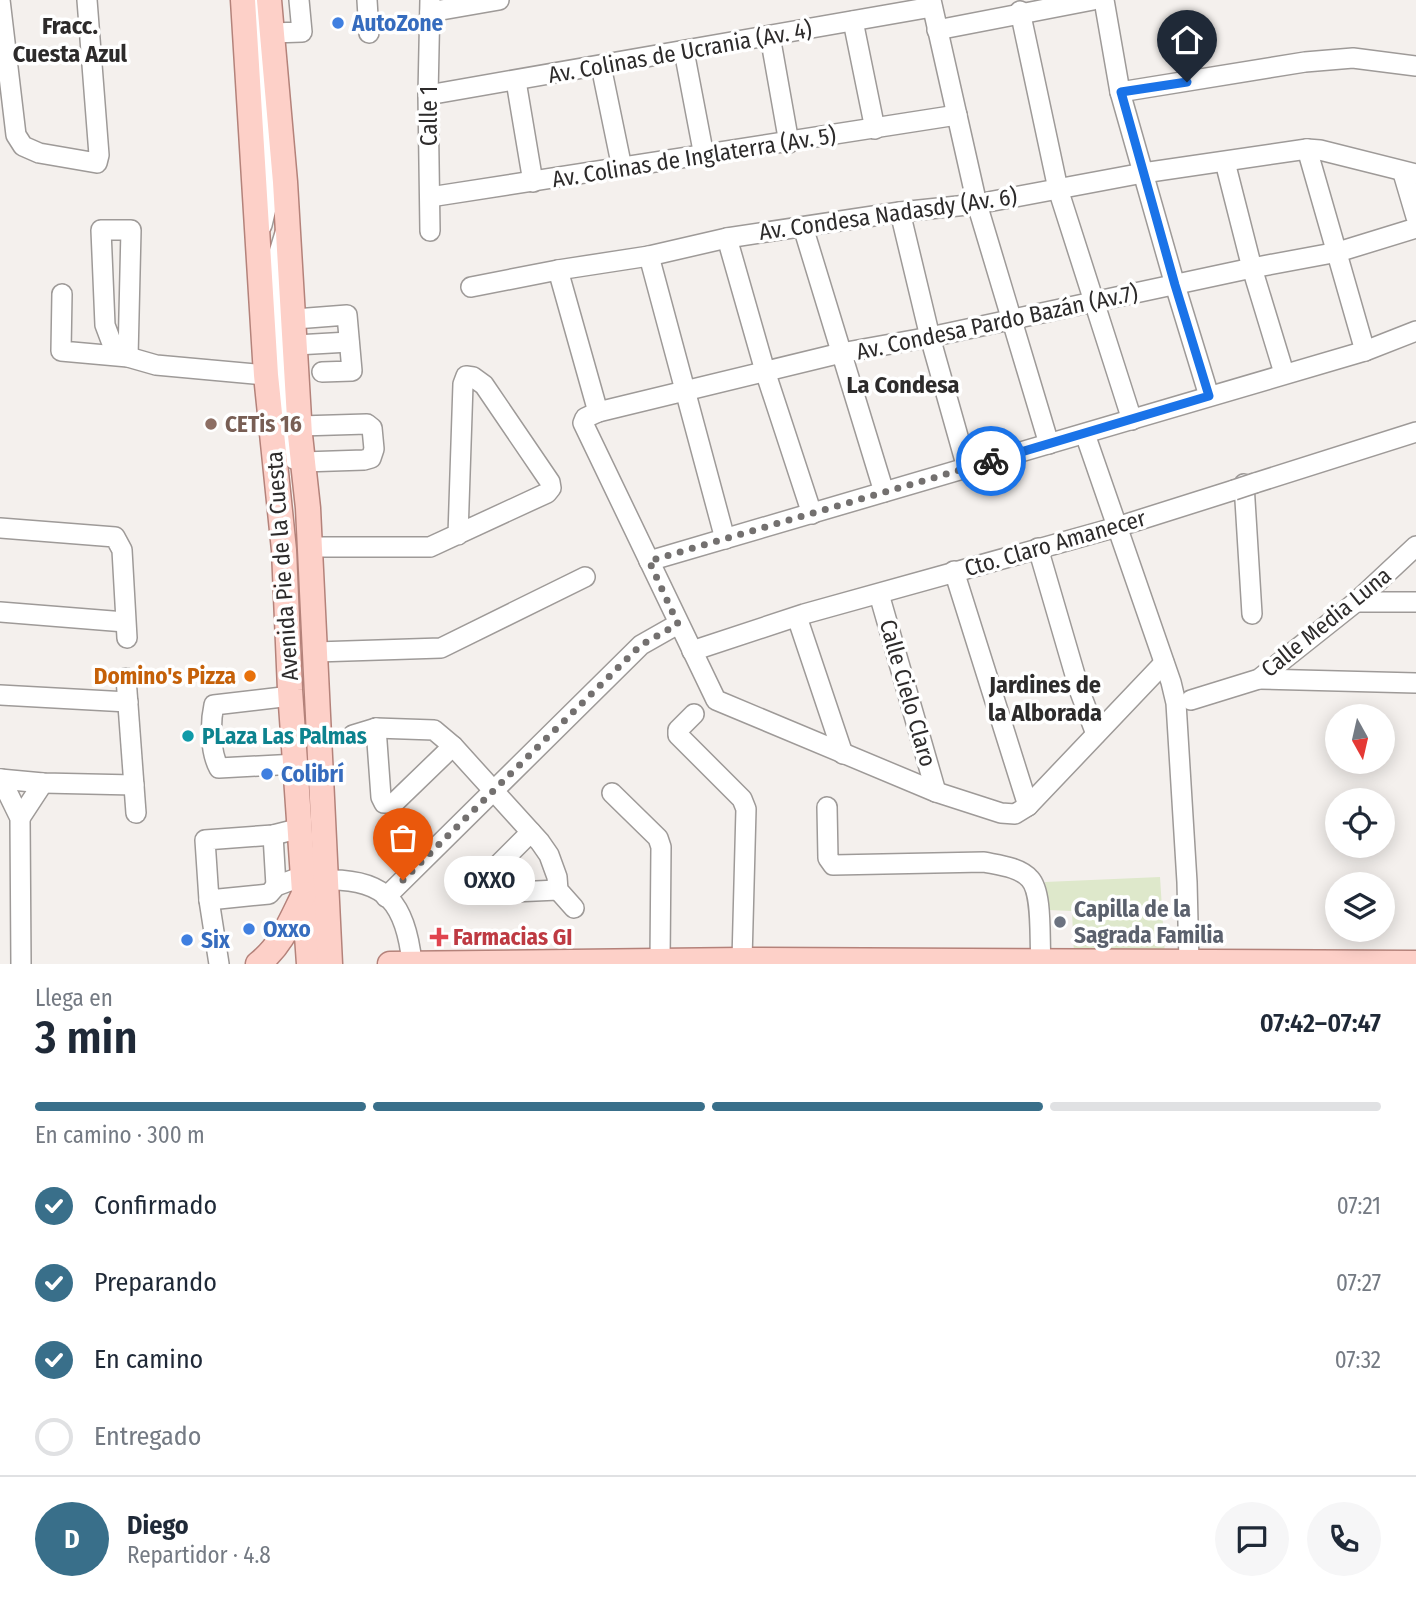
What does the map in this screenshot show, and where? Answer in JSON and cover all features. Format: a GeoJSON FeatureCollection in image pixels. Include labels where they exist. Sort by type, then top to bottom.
{"type":"FeatureCollection","features":[{"type":"Feature","properties":{"kind":"main road","name":"Avenida Pie de la Cuesta"},"geometry":{"type":"LineString","coordinates":[[243,0],[266,371],[284,550],[301,828],[330,964]]}},
{"type":"Feature","properties":{"kind":"main road","name":"Avenida Pie de la Cuesta"},"geometry":{"type":"LineString","coordinates":[[269,0],[295,319],[316,652],[309,964]]}},
{"type":"Feature","properties":{"kind":"main road"},"geometry":{"type":"LineString","coordinates":[[258,964],[273,952],[284,936],[311,883]]}},
{"type":"Feature","properties":{"kind":"main road"},"geometry":{"type":"LineString","coordinates":[[401,963],[1041,960],[1416,963]]}},
{"type":"Feature","properties":{"kind":"street"},"geometry":{"type":"LineString","coordinates":[[0,0],[16,135],[23,146],[39,153],[97,163],[99,155],[87,0]]}},
{"type":"Feature","properties":{"kind":"street"},"geometry":{"type":"LineString","coordinates":[[256,0],[272,183],[258,242]]}},
{"type":"Feature","properties":{"kind":"street"},"geometry":{"type":"LineString","coordinates":[[272,33],[302,32],[299,0]]}},
{"type":"Feature","properties":{"kind":"street"},"geometry":{"type":"LineString","coordinates":[[367,0],[369,33]]}},
{"type":"Feature","properties":{"kind":"street"},"geometry":{"type":"LineString","coordinates":[[430,6],[499,0]]}},
{"type":"Feature","properties":{"kind":"street"},"geometry":{"type":"LineString","coordinates":[[937,30],[1093,0]]}},
{"type":"Feature","properties":{"kind":"street"},"geometry":{"type":"LineString","coordinates":[[1104,0],[1121,92],[1209,396]]}},
{"type":"Feature","properties":{"kind":"street"},"geometry":{"type":"LineString","coordinates":[[931,4],[976,204],[1049,444]]}},
{"type":"Feature","properties":{"kind":"street","name":"Av. Colinas de Ucrania (Av. 4)"},"geometry":{"type":"LineString","coordinates":[[428,95],[853,21],[931,4]]}},
{"type":"Feature","properties":{"kind":"street","name":"Calle 1"},"geometry":{"type":"LineString","coordinates":[[430,6],[430,231]]}},
{"type":"Feature","properties":{"kind":"street"},"geometry":{"type":"LineString","coordinates":[[1020,12],[1058,189],[1132,420]]}},
{"type":"Feature","properties":{"kind":"street"},"geometry":{"type":"LineString","coordinates":[[853,21],[875,130]]}},
{"type":"Feature","properties":{"kind":"street"},"geometry":{"type":"LineString","coordinates":[[770,36],[789,143]]}},
{"type":"Feature","properties":{"kind":"street"},"geometry":{"type":"LineString","coordinates":[[684,51],[704,156]]}},
{"type":"Feature","properties":{"kind":"street"},"geometry":{"type":"LineString","coordinates":[[1121,92],[1306,62],[1353,58],[1416,66]]}},
{"type":"Feature","properties":{"kind":"street"},"geometry":{"type":"LineString","coordinates":[[601,66],[622,168]]}},
{"type":"Feature","properties":{"kind":"street"},"geometry":{"type":"LineString","coordinates":[[516,81],[533,182]]}},
{"type":"Feature","properties":{"kind":"street","name":"Av. Colinas de Inglaterra (Av. 5)"},"geometry":{"type":"LineString","coordinates":[[430,197],[875,130],[957,115]]}},
{"type":"Feature","properties":{"kind":"street"},"geometry":{"type":"LineString","coordinates":[[1307,149],[1364,351]]}},
{"type":"Feature","properties":{"kind":"street","name":"Av. Condesa Nadasdy (Av. 6)"},"geometry":{"type":"LineString","coordinates":[[471,287],[649,256],[727,238],[900,212],[976,204],[1143,173],[1307,149],[1386,166],[1410,174]]}},
{"type":"Feature","properties":{"kind":"street"},"geometry":{"type":"LineString","coordinates":[[1225,162],[1283,373]]}},
{"type":"Feature","properties":{"kind":"street"},"geometry":{"type":"LineString","coordinates":[[1410,174],[1416,217]]}},
{"type":"Feature","properties":{"kind":"street"},"geometry":{"type":"LineString","coordinates":[[900,212],[930,337],[967,468]]}},
{"type":"Feature","properties":{"kind":"street"},"geometry":{"type":"LineString","coordinates":[[288,223],[275,266],[287,430],[307,508]]}},
{"type":"Feature","properties":{"kind":"street"},"geometry":{"type":"LineString","coordinates":[[803,227],[884,492]]}},
{"type":"Feature","properties":{"kind":"street","name":"Av. Condesa Pardo Bazán (Av.7)"},"geometry":{"type":"LineString","coordinates":[[590,417],[841,353],[1338,252],[1416,228]]}},
{"type":"Feature","properties":{"kind":"street"},"geometry":{"type":"LineString","coordinates":[[101,230],[131,230],[128,357],[111,341],[105,325],[101,230]]}},
{"type":"Feature","properties":{"kind":"street"},"geometry":{"type":"LineString","coordinates":[[727,238],[765,372],[812,514]]}},
{"type":"Feature","properties":{"kind":"street"},"geometry":{"type":"LineString","coordinates":[[649,256],[724,539]]}},
{"type":"Feature","properties":{"kind":"street"},"geometry":{"type":"LineString","coordinates":[[558,270],[590,417],[649,561],[716,700],[936,792],[1000,813],[1015,814],[1028,806],[1164,663]]}},
{"type":"Feature","properties":{"kind":"street"},"geometry":{"type":"LineString","coordinates":[[62,294],[61,351],[128,357],[156,365],[266,371]]}},
{"type":"Feature","properties":{"kind":"street"},"geometry":{"type":"LineString","coordinates":[[295,319],[347,315],[352,370],[322,372]]}},
{"type":"Feature","properties":{"kind":"street"},"geometry":{"type":"LineString","coordinates":[[649,561],[1364,351],[1416,331]]}},
{"type":"Feature","properties":{"kind":"street"},"geometry":{"type":"LineString","coordinates":[[296,345],[349,342]]}},
{"type":"Feature","properties":{"kind":"street"},"geometry":{"type":"LineString","coordinates":[[310,547],[430,547],[458,535],[551,488],[550,482],[484,385],[470,376],[466,376],[463,384],[458,535]]}},
{"type":"Feature","properties":{"kind":"street"},"geometry":{"type":"LineString","coordinates":[[300,426],[367,424],[372,428],[374,449],[371,458],[364,460],[303,462]]}},
{"type":"Feature","properties":{"kind":"street","name":"Cto. Claro Amanecer"},"geometry":{"type":"LineString","coordinates":[[692,651],[954,571],[1117,527],[1416,432]]}},
{"type":"Feature","properties":{"kind":"street"},"geometry":{"type":"LineString","coordinates":[[1085,434],[1176,703],[1189,963]]}},
{"type":"Feature","properties":{"kind":"street"},"geometry":{"type":"LineString","coordinates":[[1245,486],[1252,614]]}},
{"type":"Feature","properties":{"kind":"street"},"geometry":{"type":"LineString","coordinates":[[0,528],[115,537],[122,550],[126,630],[0,612]]}},
{"type":"Feature","properties":{"kind":"street","name":"Calle Media Luna"},"geometry":{"type":"LineString","coordinates":[[1191,700],[1259,679],[1356,602],[1416,546]]}},
{"type":"Feature","properties":{"kind":"street"},"geometry":{"type":"LineString","coordinates":[[1038,548],[1080,692],[1096,734]]}},
{"type":"Feature","properties":{"kind":"street"},"geometry":{"type":"LineString","coordinates":[[954,571],[1028,806]]}},
{"type":"Feature","properties":{"kind":"street"},"geometry":{"type":"LineString","coordinates":[[316,652],[441,648],[585,577]]}},
{"type":"Feature","properties":{"kind":"street","name":"Calle Cielo Claro"},"geometry":{"type":"LineString","coordinates":[[879,594],[936,792]]}},
{"type":"Feature","properties":{"kind":"street"},"geometry":{"type":"LineString","coordinates":[[1356,602],[1416,602]]}},
{"type":"Feature","properties":{"kind":"street"},"geometry":{"type":"LineString","coordinates":[[797,617],[842,754]]}},
{"type":"Feature","properties":{"kind":"street"},"geometry":{"type":"LineString","coordinates":[[386,897],[641,645],[678,624]]}},
{"type":"Feature","properties":{"kind":"street"},"geometry":{"type":"LineString","coordinates":[[126,678],[136,813]]}},
{"type":"Feature","properties":{"kind":"street"},"geometry":{"type":"LineString","coordinates":[[1259,679],[1416,683]]}},
{"type":"Feature","properties":{"kind":"street"},"geometry":{"type":"LineString","coordinates":[[0,695],[128,702]]}},
{"type":"Feature","properties":{"kind":"street"},"geometry":{"type":"LineString","coordinates":[[291,696],[214,705],[214,760],[219,768],[297,764]]}},
{"type":"Feature","properties":{"kind":"street"},"geometry":{"type":"LineString","coordinates":[[694,714],[678,730],[678,735],[742,799],[746,809],[742,960]]}},
{"type":"Feature","properties":{"kind":"street"},"geometry":{"type":"LineString","coordinates":[[376,728],[381,797],[384,803],[394,803],[453,746]]}},
{"type":"Feature","properties":{"kind":"street"},"geometry":{"type":"LineString","coordinates":[[353,735],[376,728],[434,730],[453,746],[531,832],[549,855],[557,877],[558,890],[574,908]]}},
{"type":"Feature","properties":{"kind":"street"},"geometry":{"type":"LineString","coordinates":[[0,779],[134,785]]}},
{"type":"Feature","properties":{"kind":"street"},"geometry":{"type":"LineString","coordinates":[[0,779],[20,818],[21,964]]}},
{"type":"Feature","properties":{"kind":"street"},"geometry":{"type":"LineString","coordinates":[[20,818],[43,783]]}},
{"type":"Feature","properties":{"kind":"street"},"geometry":{"type":"LineString","coordinates":[[612,793],[659,838],[660,961]]}},
{"type":"Feature","properties":{"kind":"street"},"geometry":{"type":"LineString","coordinates":[[299,797],[314,838],[321,964]]}},
{"type":"Feature","properties":{"kind":"street"},"geometry":{"type":"LineString","coordinates":[[827,807],[828,858],[833,865],[984,862],[1008,867],[1030,878],[1038,893],[1041,960]]}},
{"type":"Feature","properties":{"kind":"street"},"geometry":{"type":"LineString","coordinates":[[219,964],[209,900],[205,841],[273,835],[301,828]]}},
{"type":"Feature","properties":{"kind":"street"},"geometry":{"type":"LineString","coordinates":[[531,832],[482,881],[482,889],[489,893],[558,890]]}},
{"type":"Feature","properties":{"kind":"street"},"geometry":{"type":"LineString","coordinates":[[273,835],[276,886]]}},
{"type":"Feature","properties":{"kind":"street"},"geometry":{"type":"LineString","coordinates":[[209,900],[269,894],[276,886],[358,881],[376,887],[400,911],[409,935],[401,963]]}},
{"type":"Feature","properties":{"kind":"green space"},"geometry":{"type":"Polygon","coordinates":[[[1160,877],[1165,955],[1074,956],[1072,911],[1048,910],[1045,882],[1160,877]]]}},
{"type":"Feature","properties":{"kind":"way so far"},"geometry":{"type":"LineString","coordinates":[[403,880],[641,645],[678,624],[649,561],[991,461]]}},
{"type":"Feature","properties":{"kind":"place","name":"AutoZone"},"geometry":{"type":"Point","coordinates":[338,23]}},
{"type":"Feature","properties":{"kind":"place","name":"CETis 16"},"geometry":{"type":"Point","coordinates":[211,424]}},
{"type":"Feature","properties":{"kind":"place","name":"Domino's Pizza"},"geometry":{"type":"Point","coordinates":[250,676]}},
{"type":"Feature","properties":{"kind":"place","name":"PLaza Las Palmas"},"geometry":{"type":"Point","coordinates":[188,736]}},
{"type":"Feature","properties":{"kind":"place","name":"Colibrí"},"geometry":{"type":"Point","coordinates":[267,774]}},
{"type":"Feature","properties":{"kind":"place","name":"OXXO"},"geometry":{"type":"Point","coordinates":[403,880]}},
{"type":"Feature","properties":{"kind":"place","name":"Capilla de la Sagrada Familia"},"geometry":{"type":"Point","coordinates":[1060,922]}},
{"type":"Feature","properties":{"kind":"place","name":"Oxxo"},"geometry":{"type":"Point","coordinates":[249,929]}},
{"type":"Feature","properties":{"kind":"place","name":"Farmacias GI"},"geometry":{"type":"Point","coordinates":[439,937]}},
{"type":"Feature","properties":{"kind":"place","name":"Six"},"geometry":{"type":"Point","coordinates":[187,940]}},
{"type":"Feature","properties":{"kind":"district","name":"Fracc. Cuesta Azul"},"geometry":{"type":"Point","coordinates":[70,40]}},
{"type":"Feature","properties":{"kind":"district","name":"La Condesa"},"geometry":{"type":"Point","coordinates":[903,385]}},
{"type":"Feature","properties":{"kind":"district","name":"Jardines de la Alborada"},"geometry":{"type":"Point","coordinates":[1045,699]}},
{"type":"Feature","properties":{"kind":"route"},"geometry":{"type":"LineString","coordinates":[[991,461],[1209,396],[1121,92],[1187,82]]}}]}
